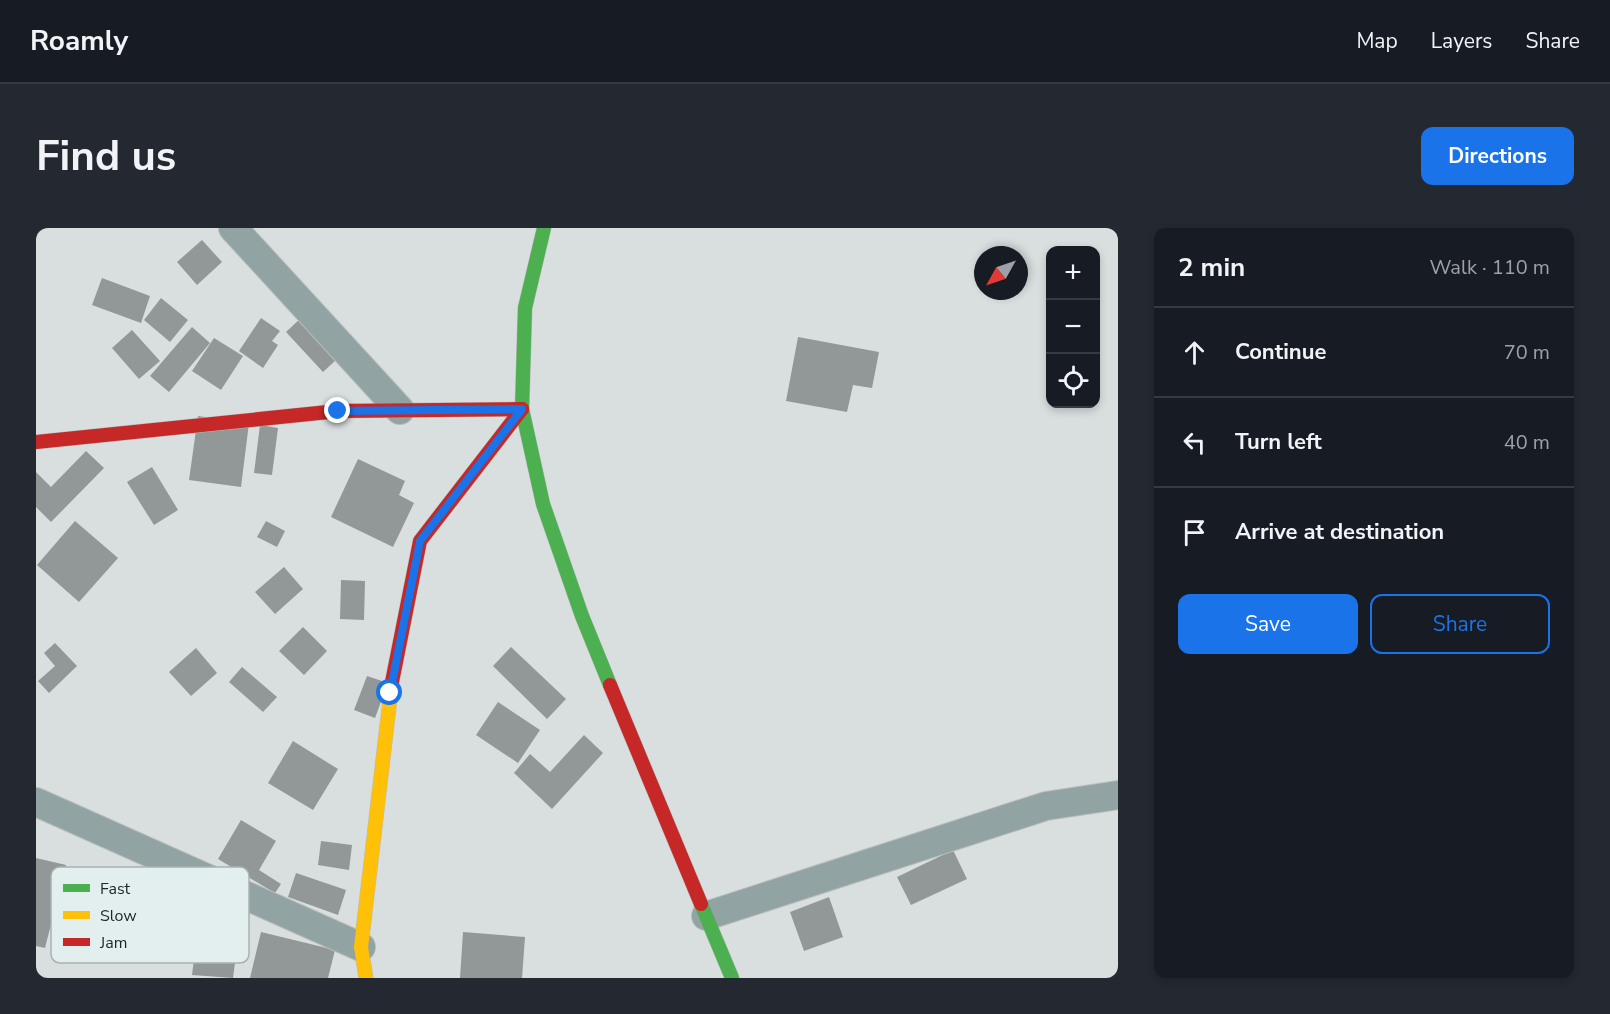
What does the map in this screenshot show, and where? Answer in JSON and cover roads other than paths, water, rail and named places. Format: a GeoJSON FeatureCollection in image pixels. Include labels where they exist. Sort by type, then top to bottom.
{"type":"FeatureCollection","features":[{"type":"Feature","properties":{"kind":"street"},"geometry":{"type":"LineString","coordinates":[[233,228],[400,410]]}},
{"type":"Feature","properties":{"kind":"street"},"geometry":{"type":"LineString","coordinates":[[544,228],[525,308],[522,409],[543,504],[582,616],[732,978]]}},
{"type":"Feature","properties":{"kind":"street"},"geometry":{"type":"LineString","coordinates":[[36,442],[338,411],[522,409]]}},
{"type":"Feature","properties":{"kind":"street"},"geometry":{"type":"LineString","coordinates":[[366,978],[361,947],[390,693],[420,541],[522,409]]}},
{"type":"Feature","properties":{"kind":"street"},"geometry":{"type":"LineString","coordinates":[[706,916],[1046,806],[1118,795]]}},
{"type":"Feature","properties":{"kind":"street"},"geometry":{"type":"LineString","coordinates":[[36,802],[182,867]]}},
{"type":"Feature","properties":{"kind":"street"},"geometry":{"type":"LineString","coordinates":[[249,897],[361,947]]}}]}
